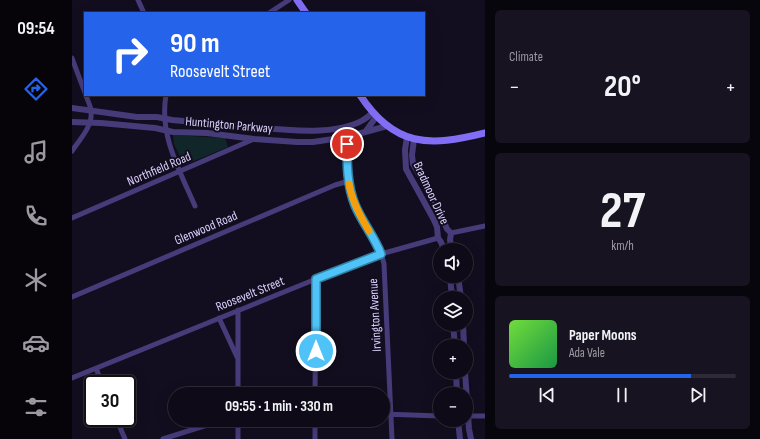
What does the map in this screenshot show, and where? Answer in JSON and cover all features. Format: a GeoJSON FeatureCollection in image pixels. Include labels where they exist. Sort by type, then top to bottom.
{"type":"FeatureCollection","features":[{"type":"Feature","properties":{"kind":"main road"},"geometry":{"type":"LineString","coordinates":[[297,0],[305,12]]}},
{"type":"Feature","properties":{"kind":"main road"},"geometry":{"type":"LineString","coordinates":[[361,96],[374,115],[387,126],[410,138],[441,142],[485,133]]}},
{"type":"Feature","properties":{"kind":"street"},"geometry":{"type":"LineString","coordinates":[[138,0],[144,12]]}},
{"type":"Feature","properties":{"kind":"street"},"geometry":{"type":"LineString","coordinates":[[270,12],[288,0]]}},
{"type":"Feature","properties":{"kind":"street"},"geometry":{"type":"LineString","coordinates":[[72,58],[84,91]]}},
{"type":"Feature","properties":{"kind":"street"},"geometry":{"type":"LineString","coordinates":[[72,152],[90,123],[91,110],[86,96]]}},
{"type":"Feature","properties":{"kind":"street"},"geometry":{"type":"LineString","coordinates":[[166,96],[164,118],[168,143],[195,206]]}},
{"type":"Feature","properties":{"kind":"street","name":"Huntington Parkway"},"geometry":{"type":"LineString","coordinates":[[72,108],[137,117],[152,116],[297,131],[347,127],[374,115]]}},
{"type":"Feature","properties":{"kind":"street"},"geometry":{"type":"LineString","coordinates":[[364,132],[374,115]]}},
{"type":"Feature","properties":{"kind":"street","name":"Huntington Parkway"},"geometry":{"type":"LineString","coordinates":[[72,122],[155,128],[180,132],[207,133],[254,139],[314,142],[347,137],[387,126]]}},
{"type":"Feature","properties":{"kind":"street"},"geometry":{"type":"LineString","coordinates":[[254,127],[254,139]]}},
{"type":"Feature","properties":{"kind":"street","name":"Irvington Avenue"},"geometry":{"type":"LineString","coordinates":[[347,127],[351,195],[355,206],[377,242],[384,264],[389,387]]}},
{"type":"Feature","properties":{"kind":"street","name":"Bradmoor Drive"},"geometry":{"type":"LineString","coordinates":[[410,138],[414,164],[434,200],[449,234],[451,243]]}},
{"type":"Feature","properties":{"kind":"street","name":"Bradmoor Drive"},"geometry":{"type":"LineString","coordinates":[[410,138],[405,150],[406,169],[437,227],[441,243]]}},
{"type":"Feature","properties":{"kind":"street","name":"Northfield Road"},"geometry":{"type":"LineString","coordinates":[[72,218],[254,139]]}},
{"type":"Feature","properties":{"kind":"street","name":"Glenwood Road"},"geometry":{"type":"LineString","coordinates":[[72,297],[335,185],[349,181]]}},
{"type":"Feature","properties":{"kind":"street"},"geometry":{"type":"LineString","coordinates":[[449,234],[446,242],[439,238],[440,230],[449,234],[485,226]]}},
{"type":"Feature","properties":{"kind":"street","name":"Roosevelt Street"},"geometry":{"type":"LineString","coordinates":[[72,378],[238,310],[381,254],[439,238]]}},
{"type":"Feature","properties":{"kind":"street"},"geometry":{"type":"LineString","coordinates":[[315,387],[316,279]]}},
{"type":"Feature","properties":{"kind":"street"},"geometry":{"type":"LineString","coordinates":[[238,310],[238,387]]}},
{"type":"Feature","properties":{"kind":"street"},"geometry":{"type":"LineString","coordinates":[[219,318],[239,361]]}},
{"type":"Feature","properties":{"kind":"street"},"geometry":{"type":"LineString","coordinates":[[96,368],[99,375]]}},
{"type":"Feature","properties":{"kind":"street"},"geometry":{"type":"LineString","coordinates":[[390,414],[433,416]]}},
{"type":"Feature","properties":{"kind":"street","name":"Irvington Avenue"},"geometry":{"type":"LineString","coordinates":[[390,414],[392,439]]}},
{"type":"Feature","properties":{"kind":"street"},"geometry":{"type":"LineString","coordinates":[[473,416],[485,416]]}},
{"type":"Feature","properties":{"kind":"street"},"geometry":{"type":"LineString","coordinates":[[120,427],[125,439]]}},
{"type":"Feature","properties":{"kind":"street"},"geometry":{"type":"LineString","coordinates":[[163,439],[201,427]]}},
{"type":"Feature","properties":{"kind":"street"},"geometry":{"type":"LineString","coordinates":[[238,427],[238,439]]}},
{"type":"Feature","properties":{"kind":"street"},"geometry":{"type":"LineString","coordinates":[[315,427],[315,439]]}},
{"type":"Feature","properties":{"kind":"street"},"geometry":{"type":"LineString","coordinates":[[459,427],[460,439]]}},
{"type":"Feature","properties":{"kind":"street"},"geometry":{"type":"LineString","coordinates":[[469,427],[471,439]]}},
{"type":"Feature","properties":{"kind":"green space"},"geometry":{"type":"Polygon","coordinates":[[[173,135],[225,138],[228,147],[184,165],[174,144],[173,135]]]}},
{"type":"Feature","properties":{"kind":"slow traffic"},"geometry":{"type":"LineString","coordinates":[[349,184],[355,206],[369,231]]}},
{"type":"Feature","properties":{"kind":"route"},"geometry":{"type":"LineString","coordinates":[[316,351],[316,279],[381,254],[377,242],[355,206],[351,195],[347,167],[347,144]]}}]}
